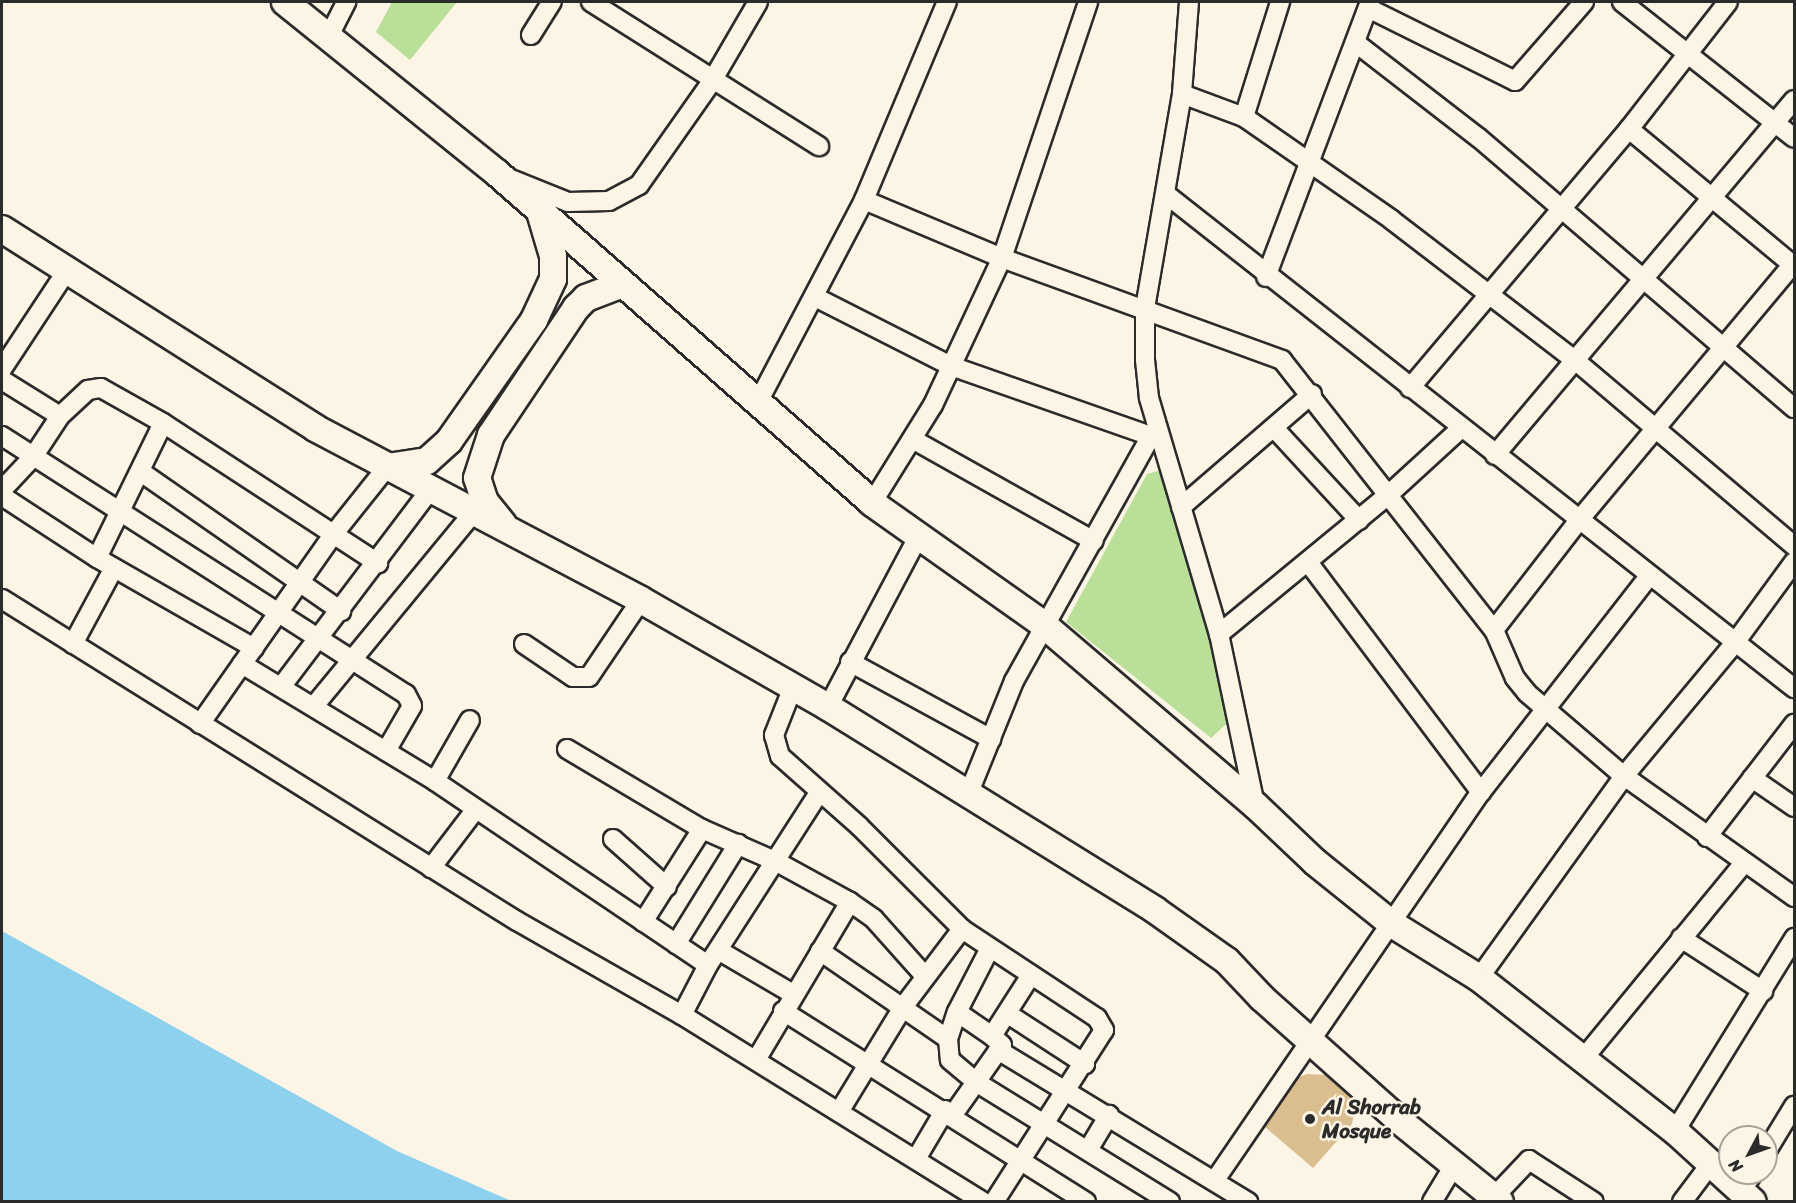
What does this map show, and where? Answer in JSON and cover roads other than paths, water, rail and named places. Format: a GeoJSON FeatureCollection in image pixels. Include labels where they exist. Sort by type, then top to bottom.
{"type":"FeatureCollection","features":[{"type":"Feature","properties":{"kind":"highway"},"geometry":{"type":"LineString","coordinates":[[285,2],[330,34],[497,173],[872,503],[1044,625],[1255,805],[1315,862],[1392,924],[1479,978],[1712,1162],[1750,1188]]}},
{"type":"Feature","properties":{"kind":"highway"},"geometry":{"type":"LineString","coordinates":[[387,466],[427,460],[449,441],[534,320],[553,279],[553,256],[540,212]]}},
{"type":"Feature","properties":{"kind":"highway"},"geometry":{"type":"LineString","coordinates":[[2,229],[66,272],[315,428],[641,600],[793,687],[1093,870],[1209,948],[1310,1042],[1453,1167],[1497,1199]]}},
{"type":"Feature","properties":{"kind":"highway"},"geometry":{"type":"LineString","coordinates":[[510,532],[485,502],[477,478],[486,445],[576,308],[586,298],[622,284]]}},
{"type":"Feature","properties":{"kind":"street"},"geometry":{"type":"LineString","coordinates":[[330,34],[346,2]]}},
{"type":"Feature","properties":{"kind":"street"},"geometry":{"type":"LineString","coordinates":[[531,35],[552,2]]}},
{"type":"Feature","properties":{"kind":"street"},"geometry":{"type":"LineString","coordinates":[[591,2],[712,81],[819,146]]}},
{"type":"Feature","properties":{"kind":"street"},"geometry":{"type":"LineString","coordinates":[[497,173],[568,202],[609,201],[639,185],[712,81],[758,2]]}},
{"type":"Feature","properties":{"kind":"street"},"geometry":{"type":"LineString","coordinates":[[757,404],[864,200],[947,2]]}},
{"type":"Feature","properties":{"kind":"street"},"geometry":{"type":"LineString","coordinates":[[872,503],[914,440],[1002,258],[1088,2]]}},
{"type":"Feature","properties":{"kind":"street"},"geometry":{"type":"LineString","coordinates":[[1189,2],[1182,94],[1167,195],[1145,309],[1149,398],[1155,438],[1181,507],[1219,634],[1255,805]]}},
{"type":"Feature","properties":{"kind":"street"},"geometry":{"type":"LineString","coordinates":[[1244,117],[1280,2]]}},
{"type":"Feature","properties":{"kind":"street"},"geometry":{"type":"LineString","coordinates":[[1266,277],[1369,5],[1515,81],[1584,2]]}},
{"type":"Feature","properties":{"kind":"street"},"geometry":{"type":"LineString","coordinates":[[1622,2],[1794,138]]}},
{"type":"Feature","properties":{"kind":"street"},"geometry":{"type":"LineString","coordinates":[[1410,388],[1487,294],[1629,129],[1728,2]]}},
{"type":"Feature","properties":{"kind":"street"},"geometry":{"type":"LineString","coordinates":[[1356,44],[1479,138],[1560,211],[1646,278],[1794,408]]}},
{"type":"Feature","properties":{"kind":"street"},"geometry":{"type":"LineString","coordinates":[[1182,94],[1244,117],[1392,220],[1576,360],[1794,546]]}},
{"type":"Feature","properties":{"kind":"street"},"geometry":{"type":"LineString","coordinates":[[1495,455],[1794,100]]}},
{"type":"Feature","properties":{"kind":"street"},"geometry":{"type":"LineString","coordinates":[[1494,630],[1579,520],[1794,264],[1629,129]]}},
{"type":"Feature","properties":{"kind":"street"},"geometry":{"type":"LineString","coordinates":[[1167,195],[1266,277],[1579,520],[1734,644],[1794,688]]}},
{"type":"Feature","properties":{"kind":"street"},"geometry":{"type":"LineString","coordinates":[[864,200],[1002,258],[1276,356],[1312,394],[1388,496],[1494,630],[1515,678],[1542,708],[1624,776],[1794,897]]}},
{"type":"Feature","properties":{"kind":"street"},"geometry":{"type":"LineString","coordinates":[[2,369],[66,272]]}},
{"type":"Feature","properties":{"kind":"street"},"geometry":{"type":"LineString","coordinates":[[815,297],[951,366],[1155,438]]}},
{"type":"Feature","properties":{"kind":"street"},"geometry":{"type":"LineString","coordinates":[[2,380],[60,416]]}},
{"type":"Feature","properties":{"kind":"street"},"geometry":{"type":"LineString","coordinates":[[2,490],[33,457],[60,416],[88,390],[101,388],[163,423],[332,536],[378,563]]}},
{"type":"Feature","properties":{"kind":"street"},"geometry":{"type":"LineString","coordinates":[[1181,507],[1275,429],[1312,394]]}},
{"type":"Feature","properties":{"kind":"street"},"geometry":{"type":"LineString","coordinates":[[97,558],[163,423]]}},
{"type":"Feature","properties":{"kind":"street"},"geometry":{"type":"LineString","coordinates":[[1275,429],[1359,520]]}},
{"type":"Feature","properties":{"kind":"street"},"geometry":{"type":"LineString","coordinates":[[1219,634],[1388,496],[1460,429]]}},
{"type":"Feature","properties":{"kind":"street"},"geometry":{"type":"LineString","coordinates":[[2,436],[122,510],[318,638],[353,658],[411,700],[408,713],[386,751]]}},
{"type":"Feature","properties":{"kind":"street"},"geometry":{"type":"LineString","coordinates":[[968,795],[991,739],[1044,625],[1155,438]]}},
{"type":"Feature","properties":{"kind":"street"},"geometry":{"type":"LineString","coordinates":[[914,440],[1094,541]]}},
{"type":"Feature","properties":{"kind":"street"},"geometry":{"type":"LineString","coordinates":[[200,724],[332,536],[387,466]]}},
{"type":"Feature","properties":{"kind":"street"},"geometry":{"type":"LineString","coordinates":[[141,472],[298,584],[341,611]]}},
{"type":"Feature","properties":{"kind":"street"},"geometry":{"type":"LineString","coordinates":[[281,687],[378,563],[430,490]]}},
{"type":"Feature","properties":{"kind":"street"},"geometry":{"type":"LineString","coordinates":[[2,496],[97,558],[254,648]]}},
{"type":"Feature","properties":{"kind":"street"},"geometry":{"type":"LineString","coordinates":[[314,706],[474,512]]}},
{"type":"Feature","properties":{"kind":"street"},"geometry":{"type":"LineString","coordinates":[[828,708],[850,662],[919,535]]}},
{"type":"Feature","properties":{"kind":"street"},"geometry":{"type":"LineString","coordinates":[[1308,562],[1481,792]]}},
{"type":"Feature","properties":{"kind":"street"},"geometry":{"type":"LineString","coordinates":[[1479,978],[1624,776],[1734,644],[1794,562]]}},
{"type":"Feature","properties":{"kind":"street"},"geometry":{"type":"LineString","coordinates":[[73,644],[114,568]]}},
{"type":"Feature","properties":{"kind":"street"},"geometry":{"type":"LineString","coordinates":[[1215,1180],[1481,792],[1542,708],[1649,576]]}},
{"type":"Feature","properties":{"kind":"street"},"geometry":{"type":"LineString","coordinates":[[2,599],[431,868],[682,1015],[984,1202]]}},
{"type":"Feature","properties":{"kind":"street"},"geometry":{"type":"LineString","coordinates":[[524,644],[573,677],[589,677],[641,600]]}},
{"type":"Feature","properties":{"kind":"street"},"geometry":{"type":"LineString","coordinates":[[850,662],[991,739]]}},
{"type":"Feature","properties":{"kind":"street"},"geometry":{"type":"LineString","coordinates":[[242,664],[435,781],[676,944],[713,957],[793,994]]}},
{"type":"Feature","properties":{"kind":"street"},"geometry":{"type":"LineString","coordinates":[[793,687],[776,727],[774,746],[819,793],[962,929],[989,950],[1031,975],[1102,1024],[1103,1035],[994,1202]]}},
{"type":"Feature","properties":{"kind":"street"},"geometry":{"type":"LineString","coordinates":[[435,781],[470,720]]}},
{"type":"Feature","properties":{"kind":"street"},"geometry":{"type":"LineString","coordinates":[[1707,837],[1794,724]]}},
{"type":"Feature","properties":{"kind":"street"},"geometry":{"type":"LineString","coordinates":[[567,749],[702,829],[777,862],[850,902],[879,924],[925,976]]}},
{"type":"Feature","properties":{"kind":"street"},"geometry":{"type":"LineString","coordinates":[[1752,778],[1794,807]]}},
{"type":"Feature","properties":{"kind":"street"},"geometry":{"type":"LineString","coordinates":[[682,1015],[713,957],[777,862],[819,793]]}},
{"type":"Feature","properties":{"kind":"street"},"geometry":{"type":"LineString","coordinates":[[431,868],[476,809]]}},
{"type":"Feature","properties":{"kind":"street"},"geometry":{"type":"LineString","coordinates":[[643,922],[702,829]]}},
{"type":"Feature","properties":{"kind":"street"},"geometry":{"type":"LineString","coordinates":[[613,839],[667,887]]}},
{"type":"Feature","properties":{"kind":"street"},"geometry":{"type":"LineString","coordinates":[[676,944],[738,844]]}},
{"type":"Feature","properties":{"kind":"street"},"geometry":{"type":"LineString","coordinates":[[1583,1059],[1744,862]]}},
{"type":"Feature","properties":{"kind":"street"},"geometry":{"type":"LineString","coordinates":[[756,1060],[793,994],[850,902]]}},
{"type":"Feature","properties":{"kind":"street"},"geometry":{"type":"LineString","coordinates":[[839,1112],[866,1062],[925,976],[962,929]]}},
{"type":"Feature","properties":{"kind":"street"},"geometry":{"type":"LineString","coordinates":[[1681,938],[1763,991]]}},
{"type":"Feature","properties":{"kind":"street"},"geometry":{"type":"LineString","coordinates":[[1675,1131],[1794,938]]}},
{"type":"Feature","properties":{"kind":"street"},"geometry":{"type":"LineString","coordinates":[[989,950],[957,1012],[948,1039],[950,1060],[976,1082],[1044,1126],[1088,1150],[1170,1202]]}},
{"type":"Feature","properties":{"kind":"street"},"geometry":{"type":"LineString","coordinates":[[820,951],[948,1039]]}},
{"type":"Feature","properties":{"kind":"street"},"geometry":{"type":"LineString","coordinates":[[916,1159],[949,1113],[976,1082],[1008,1014],[1031,975]]}},
{"type":"Feature","properties":{"kind":"street"},"geometry":{"type":"LineString","coordinates":[[783,1011],[949,1113],[1086,1202]]}},
{"type":"Feature","properties":{"kind":"street"},"geometry":{"type":"LineString","coordinates":[[957,1012],[995,1043],[1066,1091],[1109,1115],[1248,1202]]}},
{"type":"Feature","properties":{"kind":"street"},"geometry":{"type":"LineString","coordinates":[[1008,1014],[1085,1064]]}},
{"type":"Feature","properties":{"kind":"street"},"geometry":{"type":"LineString","coordinates":[[1778,1132],[1794,1106]]}},
{"type":"Feature","properties":{"kind":"street"},"geometry":{"type":"LineString","coordinates":[[1088,1150],[1109,1115]]}},
{"type":"Feature","properties":{"kind":"street"},"geometry":{"type":"LineString","coordinates":[[1497,1199],[1529,1160],[1594,1202]]}},
{"type":"Feature","properties":{"kind":"street"},"geometry":{"type":"LineString","coordinates":[[1682,1202],[1712,1162]]}},
{"type":"Feature","properties":{"kind":"street"},"geometry":{"type":"LineString","coordinates":[[1432,1202],[1453,1167]]}},
{"type":"Feature","properties":{"kind":"water"},"geometry":{"type":"Polygon","coordinates":[[[2,931],[397,1151],[511,1201],[2,1201],[2,931]]]}},
{"type":"Feature","properties":{"kind":"place","name":"Al Shorrab Mosque"},"geometry":{"type":"Point","coordinates":[1310,1119]}}]}
